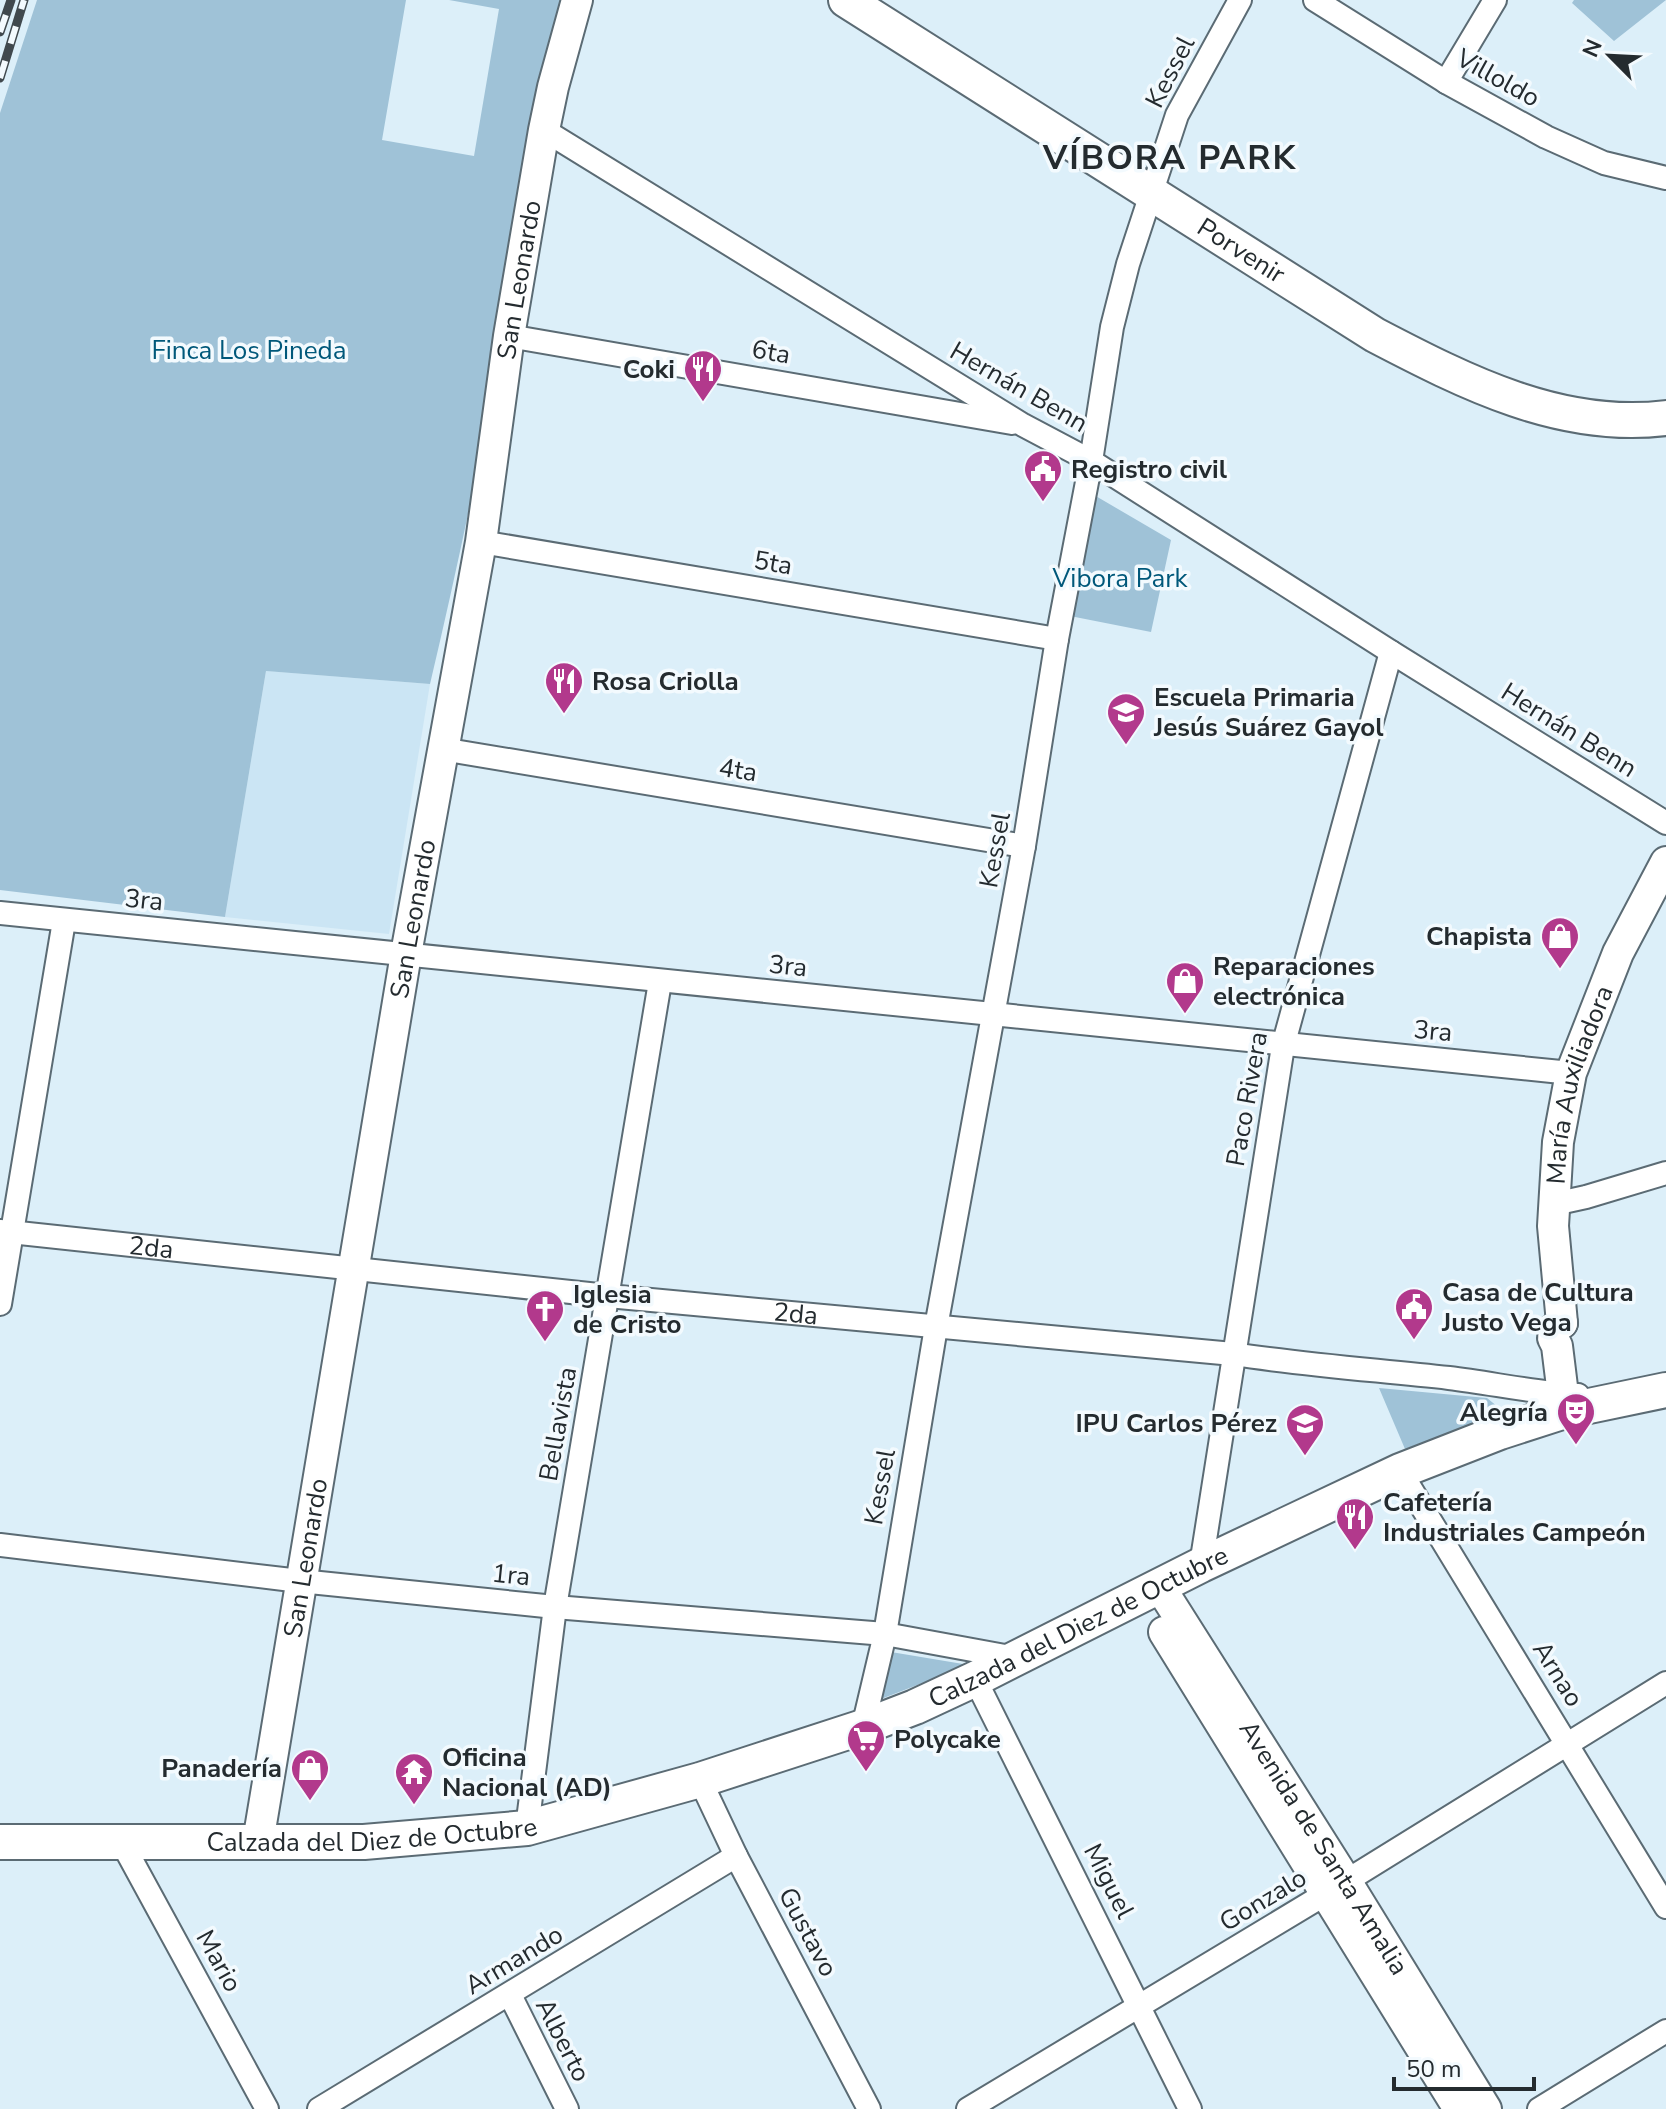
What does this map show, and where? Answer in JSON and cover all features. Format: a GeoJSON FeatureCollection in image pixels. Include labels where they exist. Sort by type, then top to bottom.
{"type":"FeatureCollection","features":[{"type":"Feature","properties":{"kind":"main road","name":"Porvenir"},"geometry":{"type":"LineString","coordinates":[[846,0],[1375,335],[1443,370],[1517,401],[1567,414],[1635,420],[1666,418]]}},
{"type":"Feature","properties":{"kind":"main road","name":"Calzada del Diez de Octubre"},"geometry":{"type":"LineString","coordinates":[[0,1842],[364,1842],[527,1828],[700,1780],[863,1727],[975,1679],[1201,1565],[1400,1471],[1500,1432],[1567,1400],[1622,1399],[1666,1390]]}},
{"type":"Feature","properties":{"kind":"street","name":"San Leonardo"},"geometry":{"type":"LineString","coordinates":[[258,1842],[406,954],[481,542],[509,336],[544,130],[577,0]]}},
{"type":"Feature","properties":{"kind":"street","name":"Kessel"},"geometry":{"type":"LineString","coordinates":[[863,1727],[885,1634],[1112,327],[1128,264],[1177,115],[1240,0]]}},
{"type":"Feature","properties":{"kind":"street","name":"Villoldo"},"geometry":{"type":"LineString","coordinates":[[1315,0],[1446,82],[1546,137],[1604,163],[1666,178]]}},
{"type":"Feature","properties":{"kind":"street"},"geometry":{"type":"LineString","coordinates":[[1446,82],[1495,0]]}},
{"type":"Feature","properties":{"kind":"street","name":"Hernán Benn"},"geometry":{"type":"LineString","coordinates":[[544,130],[1023,425],[1091,461],[1666,823]]}},
{"type":"Feature","properties":{"kind":"street","name":"6ta"},"geometry":{"type":"LineString","coordinates":[[509,336],[1023,425]]}},
{"type":"Feature","properties":{"kind":"street","name":"5ta"},"geometry":{"type":"LineString","coordinates":[[481,542],[1057,639]]}},
{"type":"Feature","properties":{"kind":"street","name":"Paco Rivera"},"geometry":{"type":"LineString","coordinates":[[1201,1565],[1283,1046],[1391,652]]}},
{"type":"Feature","properties":{"kind":"street","name":"4ta"},"geometry":{"type":"LineString","coordinates":[[442,749],[1024,846]]}},
{"type":"Feature","properties":{"kind":"street","name":"María Auxiliadora"},"geometry":{"type":"LineString","coordinates":[[1562,1323],[1553,1226],[1558,1142],[1571,1073],[1618,953],[1666,862]]}},
{"type":"Feature","properties":{"kind":"street","name":"3ra"},"geometry":{"type":"LineString","coordinates":[[0,913],[1571,1073]]}},
{"type":"Feature","properties":{"kind":"street"},"geometry":{"type":"LineString","coordinates":[[0,1304],[6,1232],[64,921]]}},
{"type":"Feature","properties":{"kind":"street","name":"Bellavista"},"geometry":{"type":"LineString","coordinates":[[527,1828],[555,1607],[660,982]]}},
{"type":"Feature","properties":{"kind":"street"},"geometry":{"type":"LineString","coordinates":[[1554,1204],[1666,1173]]}},
{"type":"Feature","properties":{"kind":"street","name":"2da"},"geometry":{"type":"LineString","coordinates":[[6,1232],[608,1296],[1233,1354],[1298,1364],[1449,1378],[1567,1400]]}},
{"type":"Feature","properties":{"kind":"street","name":"María Auxiliadora"},"geometry":{"type":"LineString","coordinates":[[1562,1323],[1572,1330],[1567,1400],[1553,1332],[1562,1323]]}},
{"type":"Feature","properties":{"kind":"street","name":"Arnao"},"geometry":{"type":"LineString","coordinates":[[1400,1471],[1666,1907]]}},
{"type":"Feature","properties":{"kind":"street","name":"1ra"},"geometry":{"type":"LineString","coordinates":[[0,1545],[300,1581],[555,1607],[885,1634],[1016,1658]]}},
{"type":"Feature","properties":{"kind":"street","name":"Avenida de Santa Amalia"},"geometry":{"type":"LineString","coordinates":[[1150,1592],[1337,1887],[1486,2109]]}},
{"type":"Feature","properties":{"kind":"street","name":"Miguel"},"geometry":{"type":"LineString","coordinates":[[975,1679],[1190,2109]]}},
{"type":"Feature","properties":{"kind":"street","name":"Gonzalo"},"geometry":{"type":"LineString","coordinates":[[968,2109],[1141,2007],[1666,1683]]}},
{"type":"Feature","properties":{"kind":"street","name":"Gustavo"},"geometry":{"type":"LineString","coordinates":[[700,1780],[736,1856],[869,2109]]}},
{"type":"Feature","properties":{"kind":"street","name":"Mario"},"geometry":{"type":"LineString","coordinates":[[121,1841],[267,2109]]}},
{"type":"Feature","properties":{"kind":"street","name":"Armando"},"geometry":{"type":"LineString","coordinates":[[319,2109],[736,1856]]}},
{"type":"Feature","properties":{"kind":"street","name":"Avenida de Santa Amalia"},"geometry":{"type":"LineString","coordinates":[[1337,1887],[1459,2109]]}},
{"type":"Feature","properties":{"kind":"street","name":"Alberto"},"geometry":{"type":"LineString","coordinates":[[510,1995],[567,2109]]}},
{"type":"Feature","properties":{"kind":"street"},"geometry":{"type":"LineString","coordinates":[[1539,2109],[1666,2031]]}},
{"type":"Feature","properties":{"kind":"shaded area"},"geometry":{"type":"Polygon","coordinates":[[[266,671],[430,684],[389,934],[225,917],[266,671]]]}},
{"type":"Feature","properties":{"kind":"green space","name":"Finca Los Pineda"},"geometry":{"type":"Polygon","coordinates":[[[37,0],[406,0],[382,140],[474,156],[499,9],[449,0],[564,0],[486,428],[430,684],[266,671],[225,917],[0,890],[0,113],[37,0]]]}},
{"type":"Feature","properties":{"kind":"green space"},"geometry":{"type":"Polygon","coordinates":[[[1574,0],[1666,0],[1614,41],[1572,3],[1574,0]]]}},
{"type":"Feature","properties":{"kind":"green space","name":"Vibora Park"},"geometry":{"type":"Polygon","coordinates":[[[1094,495],[1171,540],[1151,632],[1070,616],[1094,495]]]}},
{"type":"Feature","properties":{"kind":"green space"},"geometry":{"type":"Polygon","coordinates":[[[1379,1388],[1487,1398],[1498,1407],[1494,1417],[1405,1449],[1379,1388]]]}},
{"type":"Feature","properties":{"kind":"green space"},"geometry":{"type":"Polygon","coordinates":[[[891,1652],[969,1665],[881,1699],[891,1652]]]}},
{"type":"Feature","properties":{"kind":"railway"},"geometry":{"type":"LineString","coordinates":[[0,32],[11,0]]}},
{"type":"Feature","properties":{"kind":"railway"},"geometry":{"type":"LineString","coordinates":[[0,78],[24,0]]}},
{"type":"Feature","properties":{"kind":"place","name":"Coki"},"geometry":{"type":"Point","coordinates":[703,403]}},
{"type":"Feature","properties":{"kind":"place","name":"Registro civil"},"geometry":{"type":"Point","coordinates":[1043,503]}},
{"type":"Feature","properties":{"kind":"place","name":"Rosa Criolla"},"geometry":{"type":"Point","coordinates":[564,715]}},
{"type":"Feature","properties":{"kind":"place","name":"Escuela Primaria Jesús Suárez Gayol"},"geometry":{"type":"Point","coordinates":[1126,746]}},
{"type":"Feature","properties":{"kind":"place","name":"Chapista"},"geometry":{"type":"Point","coordinates":[1560,970]}},
{"type":"Feature","properties":{"kind":"place","name":"Reparaciones electrónica"},"geometry":{"type":"Point","coordinates":[1185,1015]}},
{"type":"Feature","properties":{"kind":"place","name":"Casa de Cultura Justo Vega"},"geometry":{"type":"Point","coordinates":[1414,1341]}},
{"type":"Feature","properties":{"kind":"place","name":"Iglesia de Cristo"},"geometry":{"type":"Point","coordinates":[545,1343]}},
{"type":"Feature","properties":{"kind":"place","name":"Alegría"},"geometry":{"type":"Point","coordinates":[1576,1446]}},
{"type":"Feature","properties":{"kind":"place","name":"IPU Carlos Pérez"},"geometry":{"type":"Point","coordinates":[1305,1457]}},
{"type":"Feature","properties":{"kind":"place","name":"Cafetería Industriales Campeón"},"geometry":{"type":"Point","coordinates":[1355,1551]}},
{"type":"Feature","properties":{"kind":"place","name":"Polycake"},"geometry":{"type":"Point","coordinates":[866,1773]}},
{"type":"Feature","properties":{"kind":"place","name":"Panadería"},"geometry":{"type":"Point","coordinates":[310,1802]}},
{"type":"Feature","properties":{"kind":"place","name":"Oficina Nacional (AD)"},"geometry":{"type":"Point","coordinates":[414,1806]}},
{"type":"Feature","properties":{"kind":"district","name":"VÍBORA PARK"},"geometry":{"type":"Point","coordinates":[1170,158]}}]}
